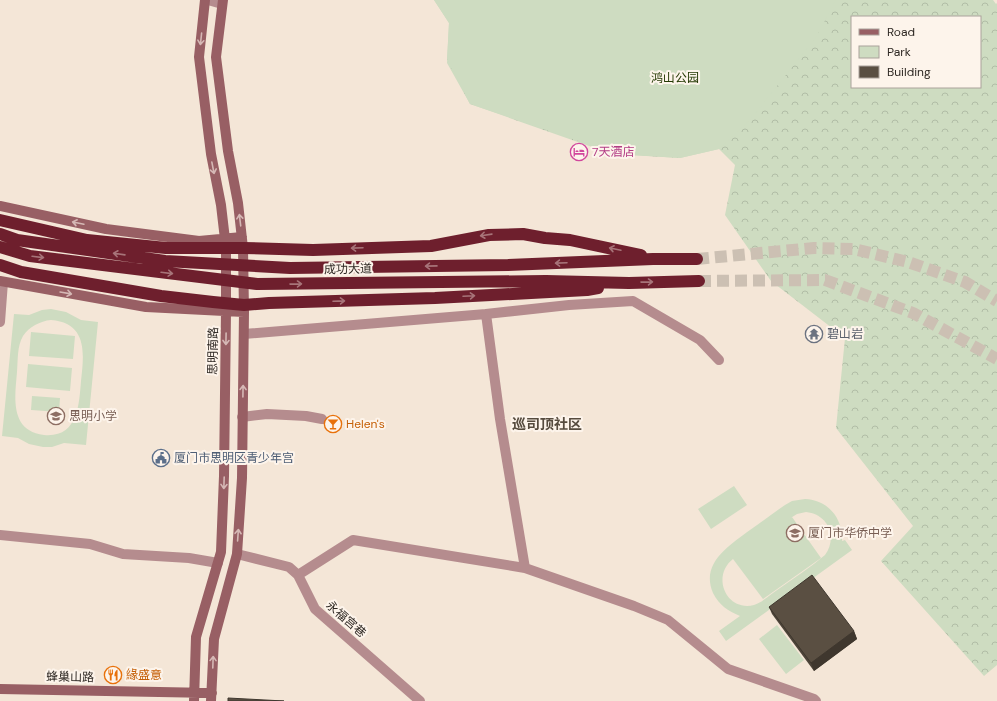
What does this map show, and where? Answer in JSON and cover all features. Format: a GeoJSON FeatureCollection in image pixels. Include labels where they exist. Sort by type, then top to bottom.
{"type":"FeatureCollection","features":[{"type":"Feature","properties":{"kind":"highway"},"geometry":{"type":"LineString","coordinates":[[0,220],[87,240],[166,248],[242,242],[313,250],[432,246],[489,234],[522,234],[570,240],[625,251],[653,259]]}},
{"type":"Feature","properties":{"kind":"highway","name":"成功大道"},"geometry":{"type":"LineString","coordinates":[[0,234],[16,240],[165,261],[290,268],[508,265],[653,259],[697,259]]}},
{"type":"Feature","properties":{"kind":"highway","name":"成功大道"},"geometry":{"type":"LineString","coordinates":[[0,247],[30,256],[257,284],[412,282],[629,283],[699,281]]}},
{"type":"Feature","properties":{"kind":"highway"},"geometry":{"type":"LineString","coordinates":[[0,265],[21,272],[244,309],[269,303],[435,298],[580,291],[629,283]]}},
{"type":"Feature","properties":{"kind":"main road","name":"思明南路"},"geometry":{"type":"LineString","coordinates":[[194,697],[196,637],[221,552],[224,476],[226,307],[225,243],[220,205],[210,154],[199,56],[206,0]]}},
{"type":"Feature","properties":{"kind":"main road"},"geometry":{"type":"LineString","coordinates":[[212,697],[214,639],[237,554],[242,478],[244,309],[242,242],[238,203],[228,151],[216,57],[222,2]]}},
{"type":"Feature","properties":{"kind":"main road"},"geometry":{"type":"LineString","coordinates":[[0,206],[106,229],[225,243]]}},
{"type":"Feature","properties":{"kind":"main road"},"geometry":{"type":"LineString","coordinates":[[2,282],[146,307],[226,307]]}},
{"type":"Feature","properties":{"kind":"main road","name":"蜂巢山路"},"geometry":{"type":"LineString","coordinates":[[0,689],[212,697]]}},
{"type":"Feature","properties":{"kind":"street"},"geometry":{"type":"LineString","coordinates":[[206,0],[210,2],[222,2]]}},
{"type":"Feature","properties":{"kind":"street"},"geometry":{"type":"LineString","coordinates":[[0,322],[2,282]]}},
{"type":"Feature","properties":{"kind":"street"},"geometry":{"type":"LineString","coordinates":[[244,334],[486,314],[569,304],[633,302],[700,340],[719,360]]}},
{"type":"Feature","properties":{"kind":"street"},"geometry":{"type":"LineString","coordinates":[[486,314],[500,419],[524,568]]}},
{"type":"Feature","properties":{"kind":"street"},"geometry":{"type":"LineString","coordinates":[[242,417],[267,414],[306,416],[322,419]]}},
{"type":"Feature","properties":{"kind":"street"},"geometry":{"type":"LineString","coordinates":[[0,535],[90,544],[123,554],[189,558],[218,563]]}},
{"type":"Feature","properties":{"kind":"street"},"geometry":{"type":"LineString","coordinates":[[237,554],[289,567],[298,575],[354,540],[524,568],[634,606],[668,620],[728,669],[816,701]]}},
{"type":"Feature","properties":{"kind":"street","name":"永福宫巷"},"geometry":{"type":"LineString","coordinates":[[298,575],[315,609],[420,701]]}},
{"type":"Feature","properties":{"kind":"green space"},"geometry":{"type":"Polygon","coordinates":[[[434,0],[993,0],[996,4],[997,3],[997,665],[984,676],[881,561],[913,526],[836,428],[845,338],[771,281],[725,215],[735,165],[719,149],[680,158],[612,154],[470,104],[447,63],[449,23],[434,0]]]}},
{"type":"Feature","properties":{"kind":"green space","name":"鸿山公园"},"geometry":{"type":"Polygon","coordinates":[[[434,0],[836,0],[816,37],[751,119],[719,149],[680,158],[617,154],[470,104],[447,59],[449,23],[434,0]]]}},
{"type":"Feature","properties":{"kind":"green space"},"geometry":{"type":"Polygon","coordinates":[[[51,309],[66,312],[81,320],[98,322],[86,445],[64,443],[52,447],[43,447],[29,444],[18,438],[2,436],[14,314],[29,315],[42,310],[51,309]],[[51,320],[35,325],[23,336],[19,349],[15,391],[17,411],[20,420],[25,427],[33,432],[44,435],[55,435],[64,431],[70,426],[79,400],[83,351],[78,334],[72,327],[63,322],[51,320]]]}},
{"type":"Feature","properties":{"kind":"green space"},"geometry":{"type":"Polygon","coordinates":[[[31,332],[75,336],[73,359],[29,356],[31,332]]]}},
{"type":"Feature","properties":{"kind":"green space"},"geometry":{"type":"Polygon","coordinates":[[[28,364],[72,368],[70,391],[26,387],[28,364]]]}},
{"type":"Feature","properties":{"kind":"green space"},"geometry":{"type":"Polygon","coordinates":[[[32,396],[60,398],[59,412],[31,410],[32,396]]]}},
{"type":"Feature","properties":{"kind":"green space"},"geometry":{"type":"Polygon","coordinates":[[[734,486],[747,505],[711,529],[698,509],[734,486]]]}},
{"type":"Feature","properties":{"kind":"green space"},"geometry":{"type":"Polygon","coordinates":[[[805,499],[813,500],[827,507],[837,518],[842,533],[842,541],[845,540],[852,550],[726,641],[719,631],[740,616],[724,607],[713,593],[710,582],[710,573],[714,564],[719,556],[734,542],[792,501],[805,499]],[[806,512],[792,517],[821,558],[763,599],[733,559],[726,566],[723,574],[725,591],[729,598],[744,606],[757,604],[809,568],[825,555],[831,541],[831,534],[825,522],[814,514],[806,512]]]}},
{"type":"Feature","properties":{"kind":"green space"},"geometry":{"type":"Polygon","coordinates":[[[777,625],[804,660],[786,674],[759,639],[777,625]]]}},
{"type":"Feature","properties":{"kind":"building"},"geometry":{"type":"Polygon","coordinates":[[[812,575],[854,631],[811,663],[769,607],[812,575]]]}},
{"type":"Feature","properties":{"kind":"building"},"geometry":{"type":"Polygon","coordinates":[[[228,698],[284,701],[228,701],[228,698]]]}},
{"type":"Feature","properties":{"kind":"tunnel"},"geometry":{"type":"LineString","coordinates":[[697,259],[814,248],[854,249],[908,262],[965,282],[997,301]]}},
{"type":"Feature","properties":{"kind":"tunnel"},"geometry":{"type":"LineString","coordinates":[[699,281],[825,280],[913,313],[997,359]]}},
{"type":"Feature","properties":{"kind":"place","name":"7天酒店"},"geometry":{"type":"Point","coordinates":[579,152]}},
{"type":"Feature","properties":{"kind":"place","name":"碧山岩"},"geometry":{"type":"Point","coordinates":[814,334]}},
{"type":"Feature","properties":{"kind":"place","name":"思明小学"},"geometry":{"type":"Point","coordinates":[56,416]}},
{"type":"Feature","properties":{"kind":"place","name":"Helen's"},"geometry":{"type":"Point","coordinates":[333,424]}},
{"type":"Feature","properties":{"kind":"place","name":"厦门市思明区青少年宫"},"geometry":{"type":"Point","coordinates":[161,458]}},
{"type":"Feature","properties":{"kind":"place","name":"厦门市华侨中学"},"geometry":{"type":"Point","coordinates":[795,533]}},
{"type":"Feature","properties":{"kind":"place","name":"緣盛意"},"geometry":{"type":"Point","coordinates":[113,675]}},
{"type":"Feature","properties":{"kind":"district","name":"巡司顶社区"},"geometry":{"type":"Point","coordinates":[547,424]}}]}
